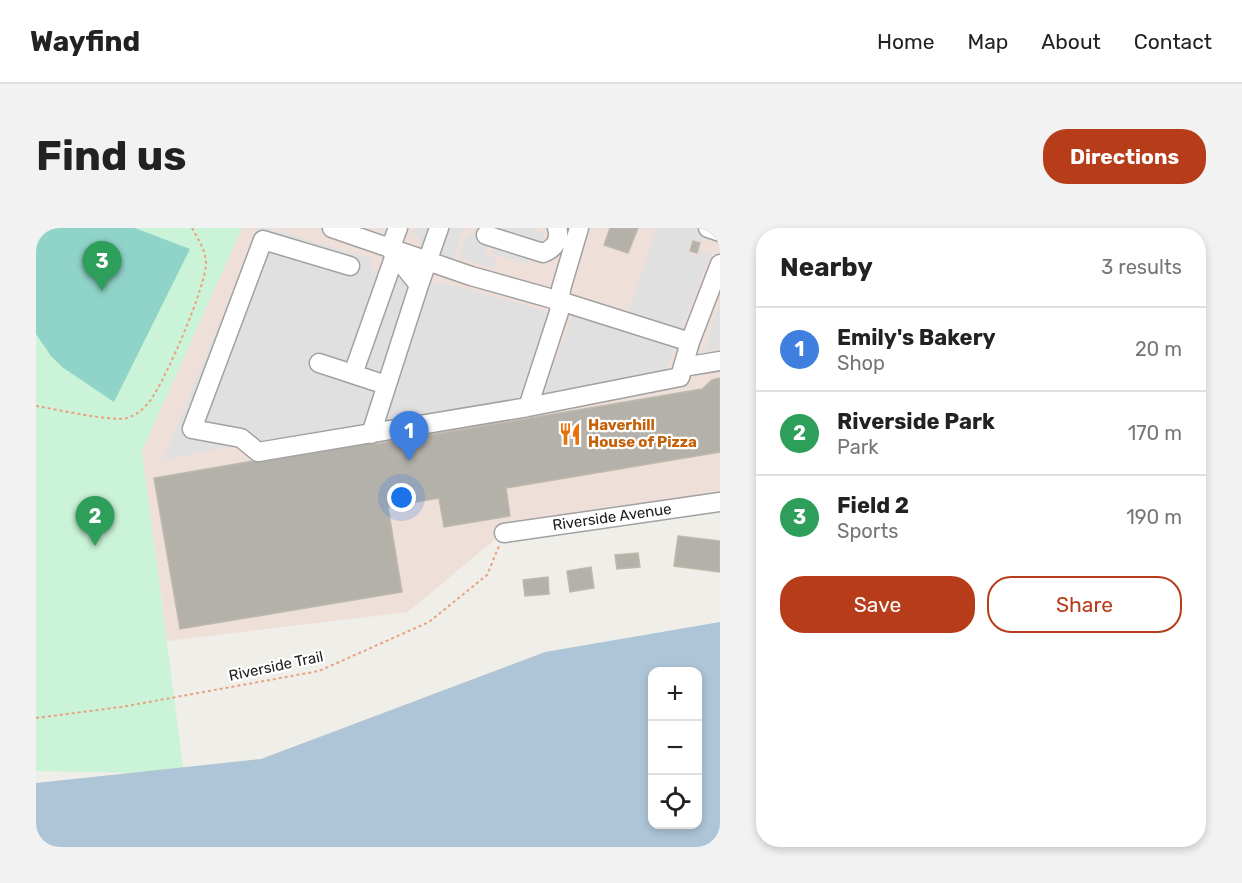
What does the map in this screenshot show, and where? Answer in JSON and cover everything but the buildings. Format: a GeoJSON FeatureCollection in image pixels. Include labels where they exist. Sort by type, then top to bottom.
{"type":"FeatureCollection","features":[{"type":"Feature","properties":{"kind":"street"},"geometry":{"type":"LineString","coordinates":[[332,228],[393,252],[690,342]]}},
{"type":"Feature","properties":{"kind":"street"},"geometry":{"type":"LineString","coordinates":[[352,374],[393,252],[398,228]]}},
{"type":"Feature","properties":{"kind":"street"},"geometry":{"type":"LineString","coordinates":[[371,434],[439,228]]}},
{"type":"Feature","properties":{"kind":"street"},"geometry":{"type":"LineString","coordinates":[[486,235],[543,253],[554,247],[558,236],[557,228]]}},
{"type":"Feature","properties":{"kind":"street"},"geometry":{"type":"LineString","coordinates":[[528,407],[559,312],[561,289],[579,228]]}},
{"type":"Feature","properties":{"kind":"street"},"geometry":{"type":"LineString","coordinates":[[708,228],[720,232]]}},
{"type":"Feature","properties":{"kind":"street"},"geometry":{"type":"LineString","coordinates":[[350,266],[263,240],[192,429],[241,438],[258,452],[528,407],[680,377],[690,342],[720,264]]}},
{"type":"Feature","properties":{"kind":"street"},"geometry":{"type":"LineString","coordinates":[[393,252],[419,285]]}},
{"type":"Feature","properties":{"kind":"street"},"geometry":{"type":"LineString","coordinates":[[683,367],[720,361]]}},
{"type":"Feature","properties":{"kind":"street"},"geometry":{"type":"LineString","coordinates":[[319,363],[387,385]]}},
{"type":"Feature","properties":{"kind":"street","name":"Riverside Avenue"},"geometry":{"type":"LineString","coordinates":[[504,533],[720,502]]}},
{"type":"Feature","properties":{"kind":"path"},"geometry":{"type":"LineString","coordinates":[[36,406],[126,418],[142,410],[153,398],[174,357],[197,297],[206,263],[202,246],[192,228]]}},
{"type":"Feature","properties":{"kind":"path","name":"Riverside Trail"},"geometry":{"type":"LineString","coordinates":[[36,718],[121,707],[319,670],[429,622],[487,575],[504,533]]}},
{"type":"Feature","properties":{"kind":"shaded area"},"geometry":{"type":"Polygon","coordinates":[[[36,228],[135,228],[190,249],[114,402],[62,367],[51,356],[36,334],[36,228]]]}},
{"type":"Feature","properties":{"kind":"shaded area"},"geometry":{"type":"Polygon","coordinates":[[[242,228],[720,228],[720,495],[518,520],[408,612],[167,641],[142,451],[242,228]]]}},
{"type":"Feature","properties":{"kind":"shaded area"},"geometry":{"type":"Polygon","coordinates":[[[259,228],[267,228],[373,259],[370,269],[380,272],[468,289],[551,313],[521,402],[240,444],[163,460],[259,228]]]}},
{"type":"Feature","properties":{"kind":"shaded area"},"geometry":{"type":"Polygon","coordinates":[[[415,228],[464,228],[452,263],[417,251],[421,238],[412,234],[415,228]]]}},
{"type":"Feature","properties":{"kind":"shaded area"},"geometry":{"type":"Polygon","coordinates":[[[500,228],[530,228],[545,233],[542,244],[530,254],[527,264],[492,253],[500,228]]]}},
{"type":"Feature","properties":{"kind":"shaded area"},"geometry":{"type":"Polygon","coordinates":[[[652,228],[709,228],[703,243],[693,239],[688,252],[697,257],[700,250],[711,253],[664,374],[544,394],[572,316],[590,302],[628,314],[656,230],[652,228]]]}},
{"type":"Feature","properties":{"kind":"shaded area"},"geometry":{"type":"Polygon","coordinates":[[[468,233],[490,241],[485,255],[496,259],[493,269],[459,257],[468,233]]]}},
{"type":"Feature","properties":{"kind":"shaded area"},"geometry":{"type":"Polygon","coordinates":[[[720,304],[720,349],[716,348],[714,354],[704,350],[720,304]]]}},
{"type":"Feature","properties":{"kind":"shaded area"},"geometry":{"type":"Polygon","coordinates":[[[720,622],[720,847],[36,847],[36,783],[261,759],[545,652],[720,622]]]}},
{"type":"Feature","properties":{"kind":"green space"},"geometry":{"type":"Polygon","coordinates":[[[36,228],[242,228],[142,451],[184,774],[36,771],[36,228]]]}},
{"type":"Feature","properties":{"kind":"place","name":"Field 2"},"geometry":{"type":"Point","coordinates":[102,291]}},
{"type":"Feature","properties":{"kind":"place","name":"Haverhill House of Pizza"},"geometry":{"type":"Point","coordinates":[570,434]}},
{"type":"Feature","properties":{"kind":"place","name":"Emily's Bakery"},"geometry":{"type":"Point","coordinates":[409,461]}},
{"type":"Feature","properties":{"kind":"place","name":"Riverside Park"},"geometry":{"type":"Point","coordinates":[95,546]}}]}
